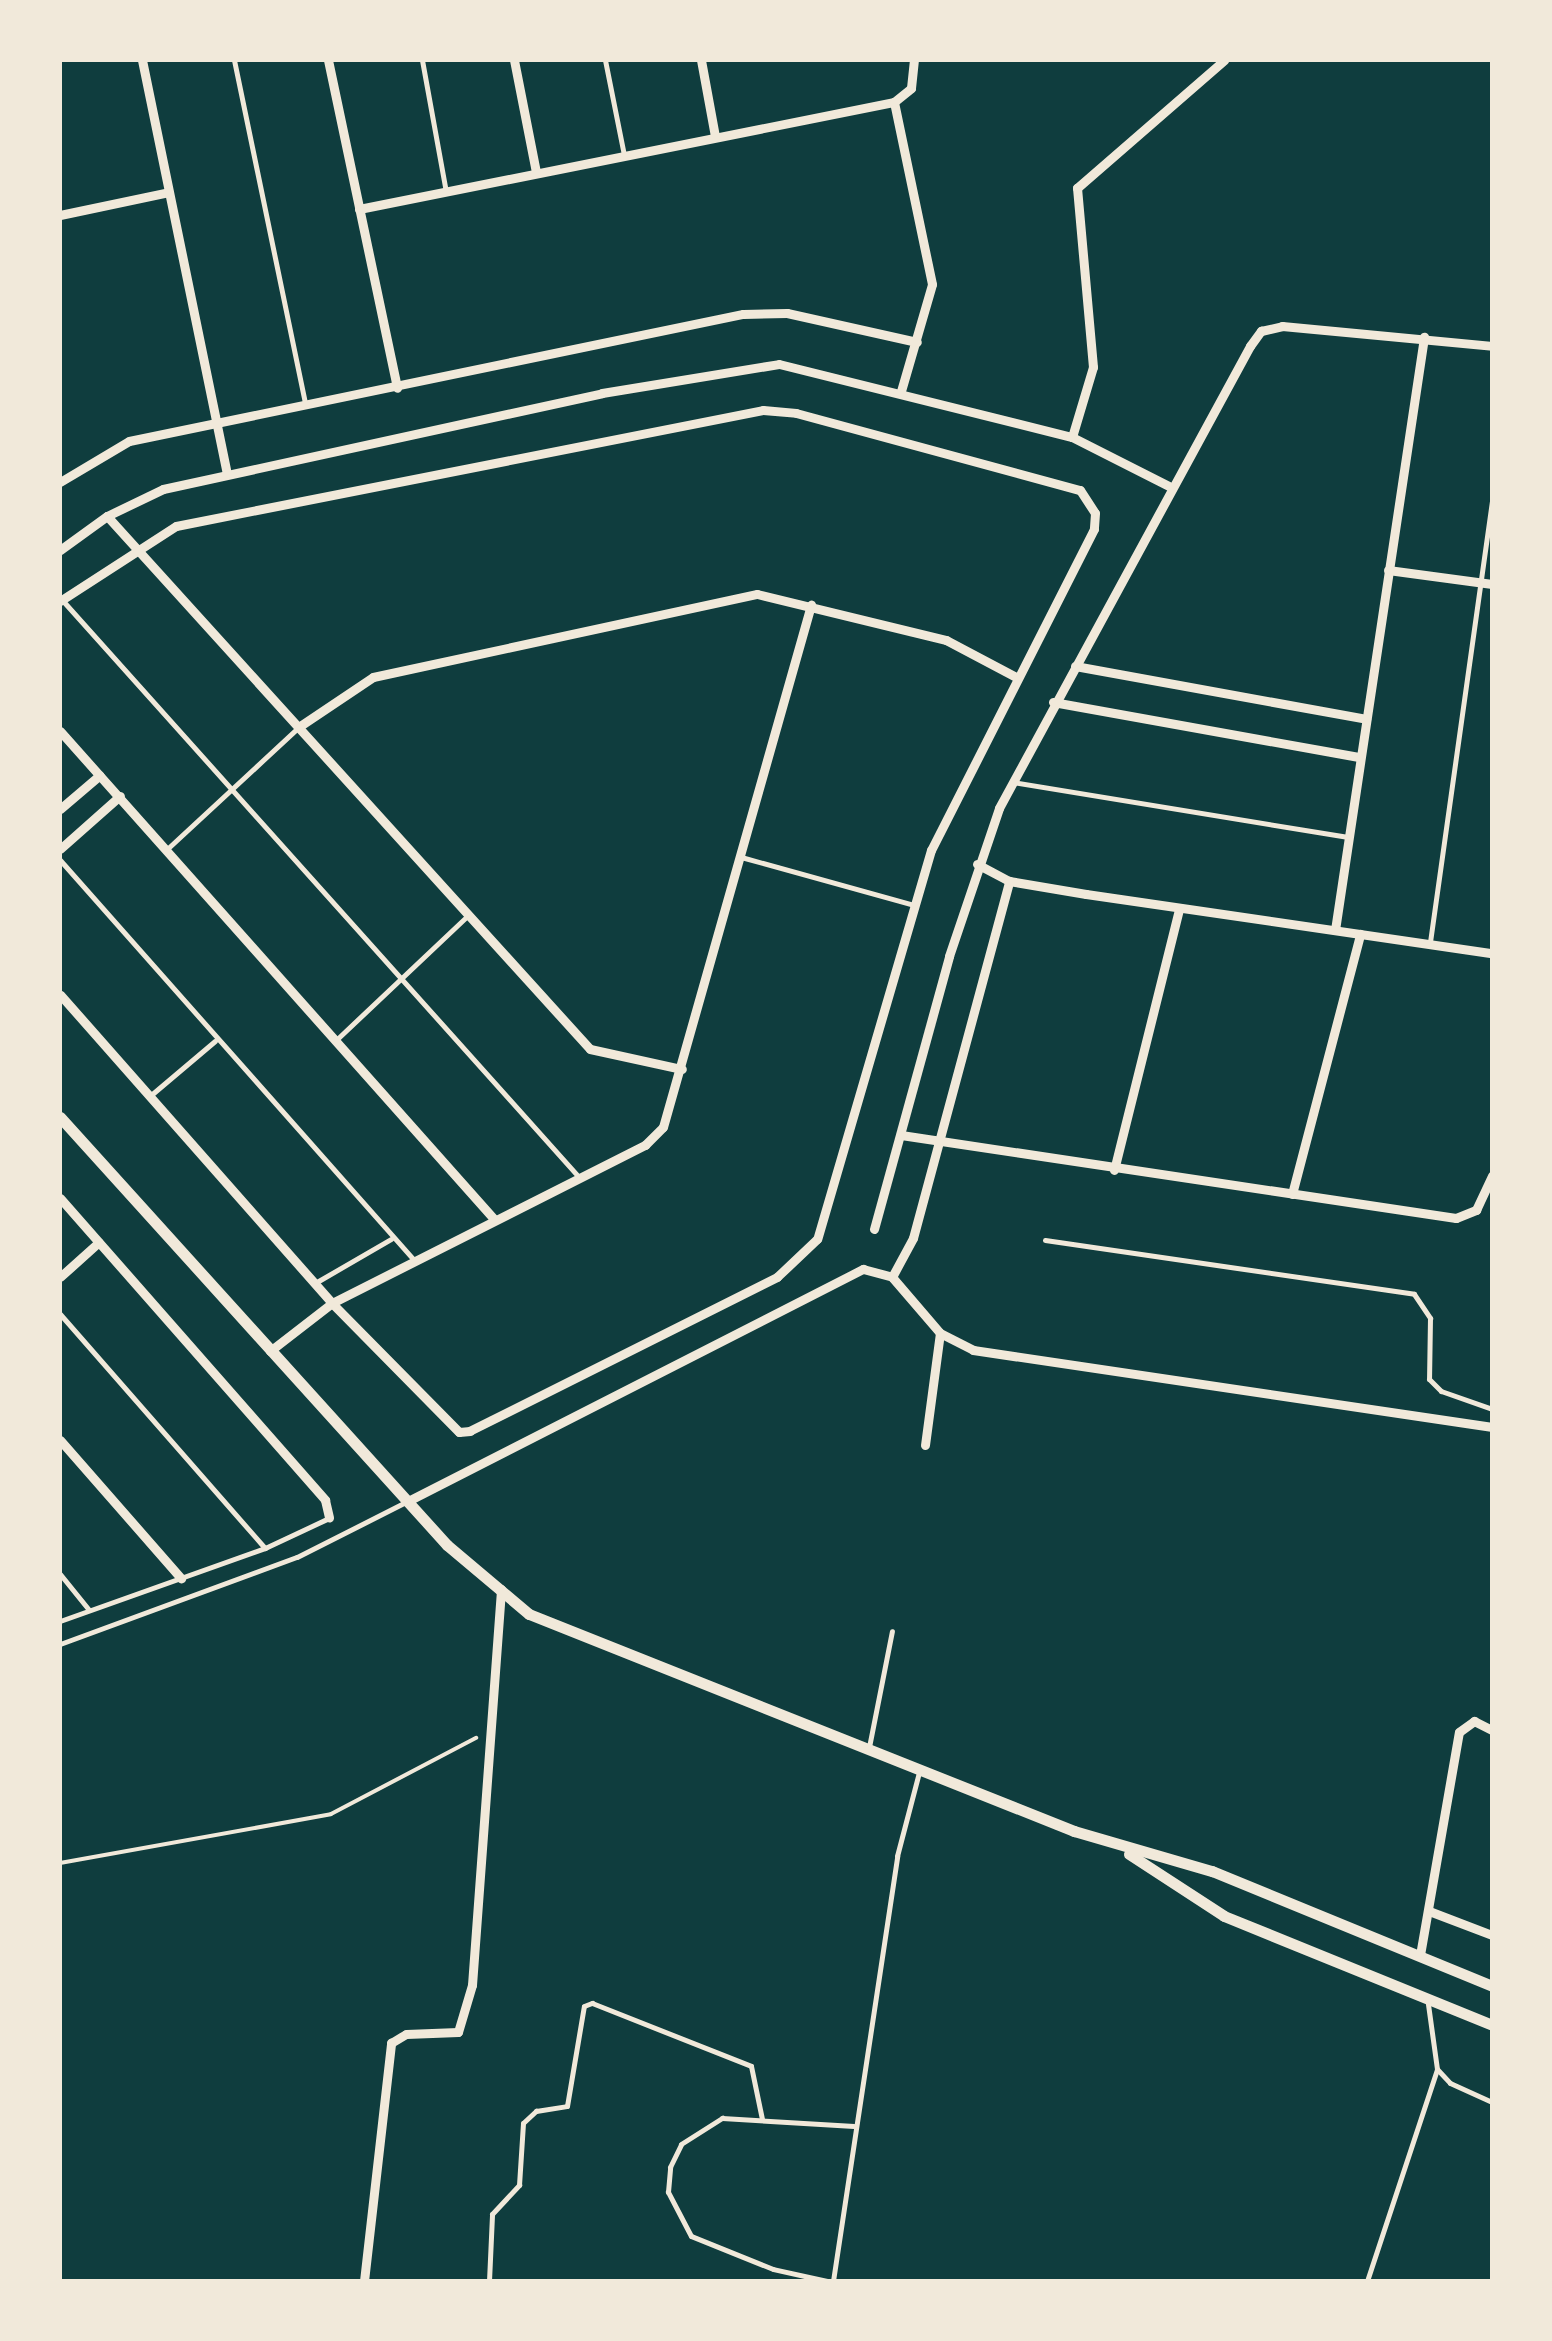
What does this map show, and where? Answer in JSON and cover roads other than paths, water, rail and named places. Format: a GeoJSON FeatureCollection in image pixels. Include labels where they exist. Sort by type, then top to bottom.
{"type":"FeatureCollection","features":[{"type":"Feature","properties":{"kind":"street"},"geometry":{"type":"LineString","coordinates":[[142,60],[227,474]]}},
{"type":"Feature","properties":{"kind":"street"},"geometry":{"type":"LineString","coordinates":[[328,60],[397,388]]}},
{"type":"Feature","properties":{"kind":"street"},"geometry":{"type":"LineString","coordinates":[[514,60],[536,172]]}},
{"type":"Feature","properties":{"kind":"street"},"geometry":{"type":"LineString","coordinates":[[700,60],[715,136]]}},
{"type":"Feature","properties":{"kind":"street"},"geometry":{"type":"LineString","coordinates":[[360,209],[894,102],[912,88],[914,60]]}},
{"type":"Feature","properties":{"kind":"street"},"geometry":{"type":"LineString","coordinates":[[1072,437],[1093,367],[1077,188],[1224,60]]}},
{"type":"Feature","properties":{"kind":"street"},"geometry":{"type":"LineString","coordinates":[[894,102],[932,284],[901,390]]}},
{"type":"Feature","properties":{"kind":"street"},"geometry":{"type":"LineString","coordinates":[[60,215],[168,192]]}},
{"type":"Feature","properties":{"kind":"street"},"geometry":{"type":"LineString","coordinates":[[60,482],[129,441],[760,312],[917,342]]}},
{"type":"Feature","properties":{"kind":"street"},"geometry":{"type":"LineString","coordinates":[[874,1229],[977,864],[1011,782],[1170,486],[1261,331],[1282,326],[1492,346]]}},
{"type":"Feature","properties":{"kind":"street"},"geometry":{"type":"LineString","coordinates":[[1335,930],[1424,337]]}},
{"type":"Feature","properties":{"kind":"street"},"geometry":{"type":"LineString","coordinates":[[60,550],[107,516],[146,495],[602,393],[766,366],[901,390],[1072,437],[1170,486]]}},
{"type":"Feature","properties":{"kind":"street"},"geometry":{"type":"LineString","coordinates":[[60,995],[332,1304],[464,1433],[793,1266],[828,1216],[936,838],[1014,676],[1094,529],[1091,501],[1080,490],[796,412],[748,412],[652,428],[176,526],[137,546],[61,600]]}},
{"type":"Feature","properties":{"kind":"street"},"geometry":{"type":"LineString","coordinates":[[107,516],[590,1049],[682,1069]]}},
{"type":"Feature","properties":{"kind":"street"},"geometry":{"type":"LineString","coordinates":[[1388,570],[1487,584]]}},
{"type":"Feature","properties":{"kind":"street"},"geometry":{"type":"LineString","coordinates":[[300,726],[373,677],[746,596],[810,604],[946,640],[1014,676]]}},
{"type":"Feature","properties":{"kind":"street"},"geometry":{"type":"LineString","coordinates":[[270,1350],[332,1304],[655,1138],[682,1069],[810,604]]}},
{"type":"Feature","properties":{"kind":"street"},"geometry":{"type":"LineString","coordinates":[[1075,666],[1366,719]]}},
{"type":"Feature","properties":{"kind":"street"},"geometry":{"type":"LineString","coordinates":[[1053,702],[1360,756]]}},
{"type":"Feature","properties":{"kind":"street"},"geometry":{"type":"LineString","coordinates":[[60,731],[494,1219]]}},
{"type":"Feature","properties":{"kind":"street"},"geometry":{"type":"LineString","coordinates":[[60,809],[100,775]]}},
{"type":"Feature","properties":{"kind":"street"},"geometry":{"type":"LineString","coordinates":[[60,849],[120,796]]}},
{"type":"Feature","properties":{"kind":"street"},"geometry":{"type":"LineString","coordinates":[[977,864],[1010,881],[1178,910],[1492,953]]}},
{"type":"Feature","properties":{"kind":"street"},"geometry":{"type":"LineString","coordinates":[[892,1278],[913,1238],[935,1143],[1010,881]]}},
{"type":"Feature","properties":{"kind":"street"},"geometry":{"type":"LineString","coordinates":[[1114,1170],[1178,910]]}},
{"type":"Feature","properties":{"kind":"street"},"geometry":{"type":"LineString","coordinates":[[1292,1194],[1360,934]]}},
{"type":"Feature","properties":{"kind":"street"},"geometry":{"type":"LineString","coordinates":[[60,1117],[446,1545],[529,1614],[1117,1846],[1212,1871],[1492,1986]]}},
{"type":"Feature","properties":{"kind":"street"},"geometry":{"type":"LineString","coordinates":[[900,1135],[1114,1170],[1467,1217],[1492,1176]]}},
{"type":"Feature","properties":{"kind":"street"},"geometry":{"type":"LineString","coordinates":[[60,1198],[326,1500],[329,1518]]}},
{"type":"Feature","properties":{"kind":"street"},"geometry":{"type":"LineString","coordinates":[[60,1276],[99,1242]]}},
{"type":"Feature","properties":{"kind":"street"},"geometry":{"type":"LineString","coordinates":[[408,1501],[840,1277],[871,1269],[892,1278],[940,1332],[973,1350],[1492,1427]]}},
{"type":"Feature","properties":{"kind":"street"},"geometry":{"type":"LineString","coordinates":[[924,1444],[940,1332]]}},
{"type":"Feature","properties":{"kind":"street"},"geometry":{"type":"LineString","coordinates":[[60,1440],[181,1578]]}},
{"type":"Feature","properties":{"kind":"street"},"geometry":{"type":"LineString","coordinates":[[364,2281],[392,2043],[406,2034],[446,2036],[462,2028],[472,1985],[501,1589]]}},
{"type":"Feature","properties":{"kind":"street"},"geometry":{"type":"LineString","coordinates":[[1420,1955],[1460,1732],[1474,1721],[1492,1730]]}},
{"type":"Feature","properties":{"kind":"street"},"geometry":{"type":"LineString","coordinates":[[1117,1846],[1224,1916],[1428,2004],[1492,2025]]}},
{"type":"Feature","properties":{"kind":"street"},"geometry":{"type":"LineString","coordinates":[[1429,1911],[1492,1936]]}},
{"type":"Feature","properties":{"kind":"lane"},"geometry":{"type":"LineString","coordinates":[[234,60],[306,405]]}},
{"type":"Feature","properties":{"kind":"lane"},"geometry":{"type":"LineString","coordinates":[[422,60],[446,192]]}},
{"type":"Feature","properties":{"kind":"lane"},"geometry":{"type":"LineString","coordinates":[[605,60],[624,155]]}},
{"type":"Feature","properties":{"kind":"lane"},"geometry":{"type":"LineString","coordinates":[[1430,944],[1487,584],[1492,499]]}},
{"type":"Feature","properties":{"kind":"lane"},"geometry":{"type":"LineString","coordinates":[[61,600],[578,1176]]}},
{"type":"Feature","properties":{"kind":"lane"},"geometry":{"type":"LineString","coordinates":[[166,850],[300,726]]}},
{"type":"Feature","properties":{"kind":"lane"},"geometry":{"type":"LineString","coordinates":[[1011,782],[1350,838]]}},
{"type":"Feature","properties":{"kind":"lane"},"geometry":{"type":"LineString","coordinates":[[741,857],[914,905]]}},
{"type":"Feature","properties":{"kind":"lane"},"geometry":{"type":"LineString","coordinates":[[60,860],[215,1041],[414,1260]]}},
{"type":"Feature","properties":{"kind":"lane"},"geometry":{"type":"LineString","coordinates":[[335,1040],[468,914]]}},
{"type":"Feature","properties":{"kind":"lane"},"geometry":{"type":"LineString","coordinates":[[149,1096],[215,1041]]}},
{"type":"Feature","properties":{"kind":"lane"},"geometry":{"type":"LineString","coordinates":[[315,1283],[392,1239]]}},
{"type":"Feature","properties":{"kind":"lane"},"geometry":{"type":"LineString","coordinates":[[1045,1240],[1414,1294],[1430,1318],[1430,1379],[1440,1391],[1492,1409]]}},
{"type":"Feature","properties":{"kind":"lane"},"geometry":{"type":"LineString","coordinates":[[60,1314],[264,1548]]}},
{"type":"Feature","properties":{"kind":"lane"},"geometry":{"type":"LineString","coordinates":[[60,1644],[297,1557],[408,1501]]}},
{"type":"Feature","properties":{"kind":"lane"},"geometry":{"type":"LineString","coordinates":[[60,1621],[264,1548],[329,1518]]}},
{"type":"Feature","properties":{"kind":"lane"},"geometry":{"type":"LineString","coordinates":[[60,1574],[89,1610]]}},
{"type":"Feature","properties":{"kind":"lane"},"geometry":{"type":"LineString","coordinates":[[869,1747],[892,1630]]}},
{"type":"Feature","properties":{"kind":"lane"},"geometry":{"type":"LineString","coordinates":[[854,2126],[722,2118],[681,2144],[670,2167],[676,2216],[713,2248],[830,2281],[896,1856],[920,1767]]}},
{"type":"Feature","properties":{"kind":"lane"},"geometry":{"type":"LineString","coordinates":[[489,2281],[492,2214],[519,2185],[522,2123],[536,2111],[566,2106],[584,2006],[592,2002],[752,2066],[762,2119]]}},
{"type":"Feature","properties":{"kind":"lane"},"geometry":{"type":"LineString","coordinates":[[1367,2281],[1437,2069],[1428,2004]]}},
{"type":"Feature","properties":{"kind":"lane"},"geometry":{"type":"LineString","coordinates":[[1437,2069],[1450,2083],[1492,2102]]}}]}
